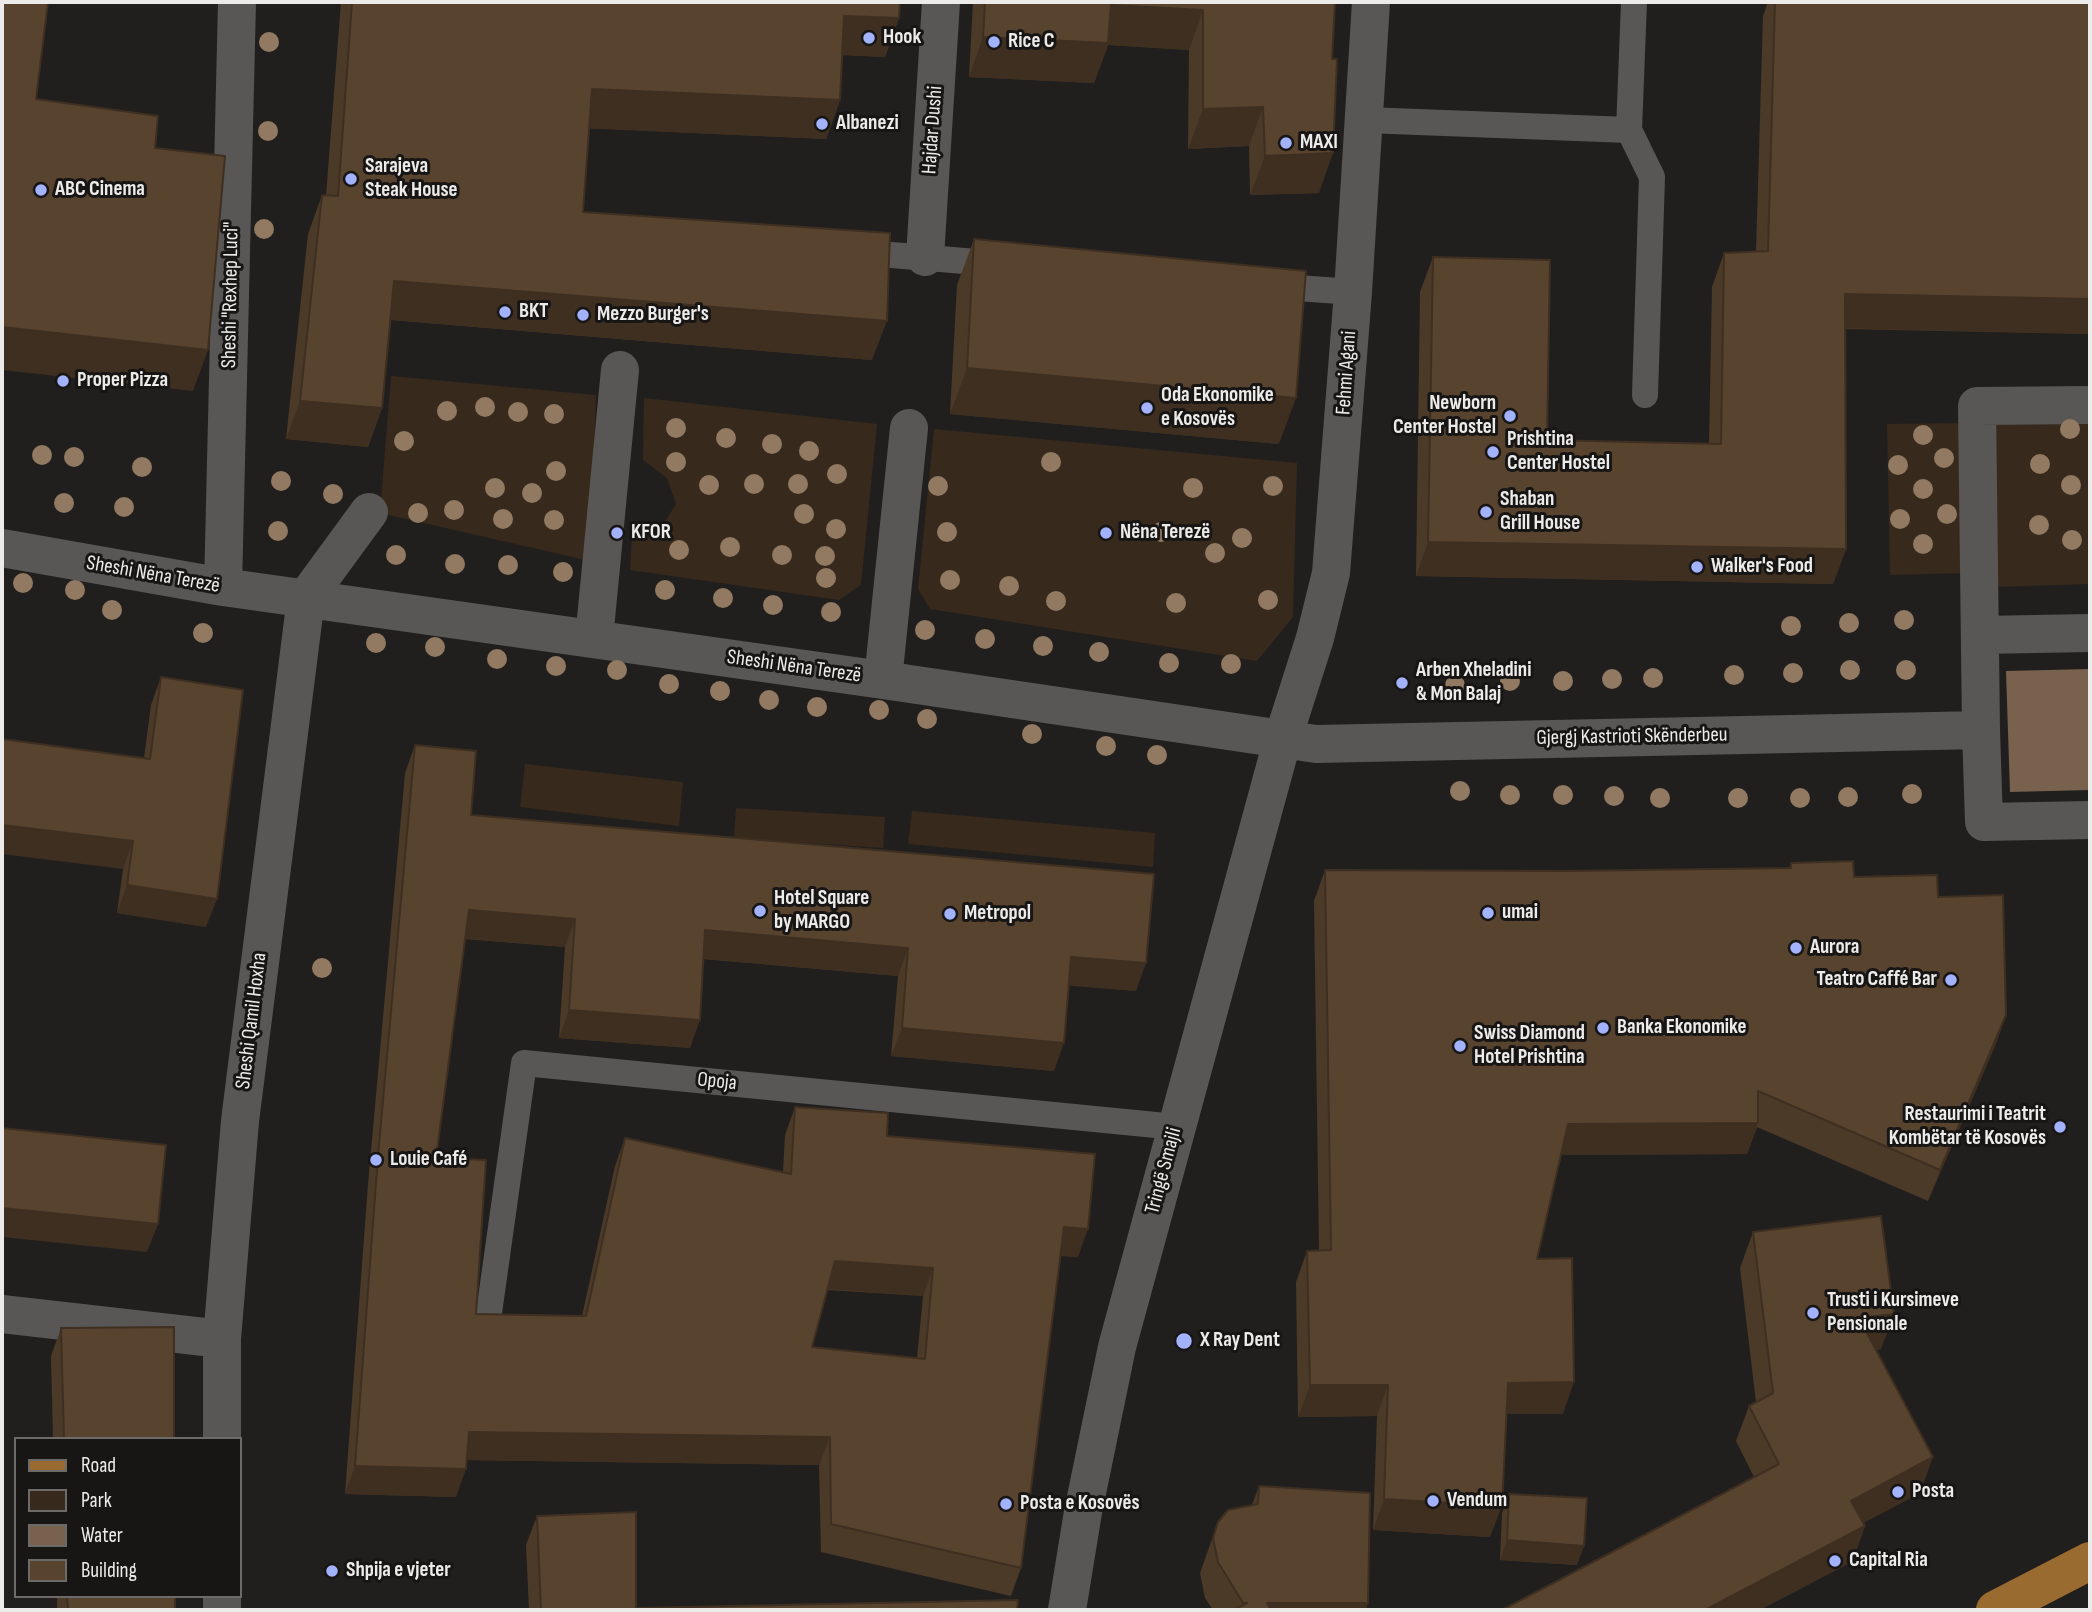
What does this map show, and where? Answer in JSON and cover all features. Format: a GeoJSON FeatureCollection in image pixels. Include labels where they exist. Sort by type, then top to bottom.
{"type":"FeatureCollection","features":[{"type":"Feature","properties":{"kind":"main road"},"geometry":{"type":"LineString","coordinates":[[1995,1610],[2090,1561]]}},
{"type":"Feature","properties":{"kind":"street","name":"Sheshi \"Rexhep Luci\""},"geometry":{"type":"LineString","coordinates":[[223,587],[237,2]]}},
{"type":"Feature","properties":{"kind":"street","name":"Hajdar Dushi"},"geometry":{"type":"LineString","coordinates":[[925,257],[941,2]]}},
{"type":"Feature","properties":{"kind":"street","name":"Fehmi Agani"},"geometry":{"type":"LineString","coordinates":[[1283,738],[1315,638],[1331,573],[1353,292],[1371,2]]}},
{"type":"Feature","properties":{"kind":"street"},"geometry":{"type":"LineString","coordinates":[[594,639],[620,370]]}},
{"type":"Feature","properties":{"kind":"street"},"geometry":{"type":"LineString","coordinates":[[2090,405],[1977,406],[1984,822],[2090,820]]}},
{"type":"Feature","properties":{"kind":"street"},"geometry":{"type":"LineString","coordinates":[[883,680],[909,428]]}},
{"type":"Feature","properties":{"kind":"street"},"geometry":{"type":"LineString","coordinates":[[306,598],[369,512]]}},
{"type":"Feature","properties":{"kind":"street","name":"Sheshi Nëna Terezë"},"geometry":{"type":"LineString","coordinates":[[2,548],[223,587],[1283,738]]}},
{"type":"Feature","properties":{"kind":"street","name":"Sheshi Qamil Hoxha"},"geometry":{"type":"LineString","coordinates":[[222,1437],[222,1339],[240,1121],[306,598]]}},
{"type":"Feature","properties":{"kind":"street"},"geometry":{"type":"LineString","coordinates":[[1980,635],[2090,633]]}},
{"type":"Feature","properties":{"kind":"street","name":"Gjergj Kastrioti Skënderbeu"},"geometry":{"type":"LineString","coordinates":[[1283,738],[1316,744],[1981,730]]}},
{"type":"Feature","properties":{"kind":"street","name":"Tringë Smajli"},"geometry":{"type":"LineString","coordinates":[[1067,1610],[1083,1512],[1117,1347],[1283,738]]}},
{"type":"Feature","properties":{"kind":"street"},"geometry":{"type":"LineString","coordinates":[[2,1314],[222,1339]]}},
{"type":"Feature","properties":{"kind":"lane"},"geometry":{"type":"LineString","coordinates":[[1634,2],[1629,130],[1652,177],[1645,395]]}},
{"type":"Feature","properties":{"kind":"lane"},"geometry":{"type":"LineString","coordinates":[[1365,120],[1629,130]]}},
{"type":"Feature","properties":{"kind":"lane"},"geometry":{"type":"LineString","coordinates":[[830,250],[1019,265]]}},
{"type":"Feature","properties":{"kind":"lane"},"geometry":{"type":"LineString","coordinates":[[1249,285],[1353,292]]}},
{"type":"Feature","properties":{"kind":"lane","name":"Opoja"},"geometry":{"type":"LineString","coordinates":[[487,1327],[524,1063],[1176,1127]]}},
{"type":"Feature","properties":{"kind":"green space"},"geometry":{"type":"Polygon","coordinates":[[[391,376],[596,395],[590,561],[380,513],[391,376]]]}},
{"type":"Feature","properties":{"kind":"green space"},"geometry":{"type":"Polygon","coordinates":[[[644,398],[877,424],[861,585],[839,600],[630,570],[632,535],[663,525],[676,504],[667,478],[643,460],[644,398]]]}},
{"type":"Feature","properties":{"kind":"green space"},"geometry":{"type":"Polygon","coordinates":[[[2090,419],[2090,584],[1991,587],[1988,420],[2090,419]]]}},
{"type":"Feature","properties":{"kind":"green space"},"geometry":{"type":"Polygon","coordinates":[[[1964,423],[1966,573],[1890,575],[1887,424],[1964,423]]]}},
{"type":"Feature","properties":{"kind":"green space"},"geometry":{"type":"Polygon","coordinates":[[[934,429],[1297,463],[1293,617],[1257,661],[930,609],[918,589],[934,429]]]}},
{"type":"Feature","properties":{"kind":"green space"},"geometry":{"type":"Polygon","coordinates":[[[525,764],[683,782],[679,826],[520,807],[525,764]]]}},
{"type":"Feature","properties":{"kind":"green space"},"geometry":{"type":"Polygon","coordinates":[[[736,808],[885,817],[883,848],[734,838],[736,808]]]}},
{"type":"Feature","properties":{"kind":"green space"},"geometry":{"type":"Polygon","coordinates":[[[912,811],[1155,833],[1153,867],[908,844],[912,811]]]}},
{"type":"Feature","properties":{"kind":"water"},"geometry":{"type":"Polygon","coordinates":[[[2090,669],[2090,790],[2010,792],[2006,671],[2090,669]]]}},
{"type":"Feature","properties":{"kind":"building"},"geometry":{"type":"Polygon","coordinates":[[[2,2],[48,2],[36,99],[158,116],[155,148],[225,156],[208,350],[2,327],[2,2]]]}},
{"type":"Feature","properties":{"kind":"building"},"geometry":{"type":"Polygon","coordinates":[[[352,2],[900,2],[899,18],[844,16],[840,100],[592,89],[583,212],[890,233],[887,321],[394,281],[382,408],[300,401],[322,195],[338,196],[352,2]]]}},
{"type":"Feature","properties":{"kind":"building"},"geometry":{"type":"Polygon","coordinates":[[[985,2],[1335,2],[1332,59],[1337,59],[1333,153],[1265,156],[1263,107],[1203,109],[1203,10],[1111,5],[1108,43],[983,37],[985,2]]]}},
{"type":"Feature","properties":{"kind":"building"},"geometry":{"type":"Polygon","coordinates":[[[1775,2],[2090,2],[2090,299],[1845,294],[1846,549],[1428,542],[1433,257],[1550,260],[1547,440],[1721,444],[1724,253],[1768,251],[1775,2]]]}},
{"type":"Feature","properties":{"kind":"building"},"geometry":{"type":"Polygon","coordinates":[[[974,239],[1306,271],[1296,398],[967,368],[974,239]]]}},
{"type":"Feature","properties":{"kind":"building"},"geometry":{"type":"Polygon","coordinates":[[[161,677],[243,690],[217,899],[127,885],[133,841],[2,825],[2,739],[150,759],[161,677]]]}},
{"type":"Feature","properties":{"kind":"building"},"geometry":{"type":"Polygon","coordinates":[[[415,745],[476,751],[471,815],[1154,874],[1146,963],[1071,957],[1064,1043],[902,1028],[908,948],[705,930],[700,1020],[569,1010],[575,919],[469,910],[436,1158],[486,1160],[476,1314],[586,1316],[625,1138],[791,1174],[795,1107],[888,1113],[887,1136],[1095,1154],[1088,1229],[1064,1227],[1021,1568],[831,1524],[830,1437],[469,1432],[466,1469],[355,1466],[378,1156],[415,745]],[[835,1261],[812,1347],[925,1359],[933,1268],[835,1261]]]}},
{"type":"Feature","properties":{"kind":"building"},"geometry":{"type":"Polygon","coordinates":[[[1853,861],[1854,877],[1937,875],[1938,897],[2003,895],[2006,1015],[1940,1170],[1758,1091],[1758,1123],[1568,1124],[1537,1259],[1572,1258],[1574,1382],[1508,1383],[1502,1506],[1384,1499],[1388,1385],[1310,1385],[1307,1251],[1331,1250],[1325,870],[1791,868],[1791,863],[1853,861]]]}},
{"type":"Feature","properties":{"kind":"building"},"geometry":{"type":"Polygon","coordinates":[[[2,1128],[166,1145],[158,1224],[2,1208],[2,1128]]]}},
{"type":"Feature","properties":{"kind":"building"},"geometry":{"type":"Polygon","coordinates":[[[1881,1216],[1894,1314],[1859,1318],[1933,1457],[1851,1501],[1865,1526],[1705,1610],[1502,1610],[1779,1464],[1749,1406],[1773,1393],[1753,1232],[1881,1216]]]}},
{"type":"Feature","properties":{"kind":"building"},"geometry":{"type":"Polygon","coordinates":[[[174,1327],[174,1437],[64,1437],[61,1328],[174,1327]]]}},
{"type":"Feature","properties":{"kind":"building"},"geometry":{"type":"Polygon","coordinates":[[[1259,1486],[1370,1493],[1368,1603],[1267,1603],[1271,1610],[1233,1610],[1247,1603],[1243,1603],[1218,1562],[1213,1538],[1218,1522],[1228,1510],[1258,1504],[1259,1486]]]}},
{"type":"Feature","properties":{"kind":"building"},"geometry":{"type":"Polygon","coordinates":[[[1509,1494],[1587,1498],[1584,1546],[1507,1540],[1509,1494]]]}},
{"type":"Feature","properties":{"kind":"building"},"geometry":{"type":"Polygon","coordinates":[[[636,1512],[636,1608],[1018,1600],[1017,1610],[541,1610],[537,1516],[636,1512]]]}},
{"type":"Feature","properties":{"kind":"building"},"geometry":{"type":"Polygon","coordinates":[[[67,1598],[175,1598],[175,1610],[68,1610],[67,1598]]]}},
{"type":"Feature","properties":{"kind":"place","name":"Hook"},"geometry":{"type":"Point","coordinates":[869,38]}},
{"type":"Feature","properties":{"kind":"place","name":"Rice C"},"geometry":{"type":"Point","coordinates":[994,42]}},
{"type":"Feature","properties":{"kind":"place","name":"Albanezi"},"geometry":{"type":"Point","coordinates":[822,124]}},
{"type":"Feature","properties":{"kind":"place","name":"MAXI"},"geometry":{"type":"Point","coordinates":[1286,143]}},
{"type":"Feature","properties":{"kind":"place","name":"Sarajeva Steak House"},"geometry":{"type":"Point","coordinates":[351,179]}},
{"type":"Feature","properties":{"kind":"place","name":"ABC Cinema"},"geometry":{"type":"Point","coordinates":[41,190]}},
{"type":"Feature","properties":{"kind":"place","name":"BKT"},"geometry":{"type":"Point","coordinates":[505,312]}},
{"type":"Feature","properties":{"kind":"place","name":"Mezzo Burger's"},"geometry":{"type":"Point","coordinates":[583,315]}},
{"type":"Feature","properties":{"kind":"place","name":"Proper Pizza"},"geometry":{"type":"Point","coordinates":[63,381]}},
{"type":"Feature","properties":{"kind":"place","name":"Oda Ekonomike e Kosovës"},"geometry":{"type":"Point","coordinates":[1147,408]}},
{"type":"Feature","properties":{"kind":"place","name":"Newborn Center Hostel"},"geometry":{"type":"Point","coordinates":[1510,416]}},
{"type":"Feature","properties":{"kind":"place","name":"Prishtina Center Hostel"},"geometry":{"type":"Point","coordinates":[1493,452]}},
{"type":"Feature","properties":{"kind":"place","name":"Shaban Grill House"},"geometry":{"type":"Point","coordinates":[1486,512]}},
{"type":"Feature","properties":{"kind":"place","name":"KFOR"},"geometry":{"type":"Point","coordinates":[617,533]}},
{"type":"Feature","properties":{"kind":"place","name":"Nëna Terezë"},"geometry":{"type":"Point","coordinates":[1106,533]}},
{"type":"Feature","properties":{"kind":"place","name":"Walker's Food"},"geometry":{"type":"Point","coordinates":[1697,567]}},
{"type":"Feature","properties":{"kind":"place","name":"Arben Xheladini & Mon Balaj"},"geometry":{"type":"Point","coordinates":[1402,683]}},
{"type":"Feature","properties":{"kind":"place","name":"Hotel Square by MARGO"},"geometry":{"type":"Point","coordinates":[760,911]}},
{"type":"Feature","properties":{"kind":"place","name":"umai"},"geometry":{"type":"Point","coordinates":[1488,913]}},
{"type":"Feature","properties":{"kind":"place","name":"Metropol"},"geometry":{"type":"Point","coordinates":[950,914]}},
{"type":"Feature","properties":{"kind":"place","name":"Aurora"},"geometry":{"type":"Point","coordinates":[1796,948]}},
{"type":"Feature","properties":{"kind":"place","name":"Teatro Caffé Bar"},"geometry":{"type":"Point","coordinates":[1951,980]}},
{"type":"Feature","properties":{"kind":"place","name":"Banka Ekonomike"},"geometry":{"type":"Point","coordinates":[1603,1028]}},
{"type":"Feature","properties":{"kind":"place","name":"Swiss Diamond Hotel Prishtina"},"geometry":{"type":"Point","coordinates":[1460,1046]}},
{"type":"Feature","properties":{"kind":"place","name":"Restaurimi i Teatrit Kombëtar të Kosovës"},"geometry":{"type":"Point","coordinates":[2060,1127]}},
{"type":"Feature","properties":{"kind":"place","name":"Louie Café"},"geometry":{"type":"Point","coordinates":[376,1160]}},
{"type":"Feature","properties":{"kind":"place","name":"Trusti i Kursimeve Pensionale"},"geometry":{"type":"Point","coordinates":[1813,1313]}},
{"type":"Feature","properties":{"kind":"place","name":"X Ray Dent"},"geometry":{"type":"Point","coordinates":[1184,1341]}},
{"type":"Feature","properties":{"kind":"place","name":"Posta"},"geometry":{"type":"Point","coordinates":[1898,1492]}},
{"type":"Feature","properties":{"kind":"place","name":"Vendum"},"geometry":{"type":"Point","coordinates":[1433,1501]}},
{"type":"Feature","properties":{"kind":"place","name":"Posta e Kosovës"},"geometry":{"type":"Point","coordinates":[1006,1504]}},
{"type":"Feature","properties":{"kind":"place","name":"Capital Ria"},"geometry":{"type":"Point","coordinates":[1835,1561]}},
{"type":"Feature","properties":{"kind":"place","name":"Shpija e vjeter"},"geometry":{"type":"Point","coordinates":[332,1571]}}]}
